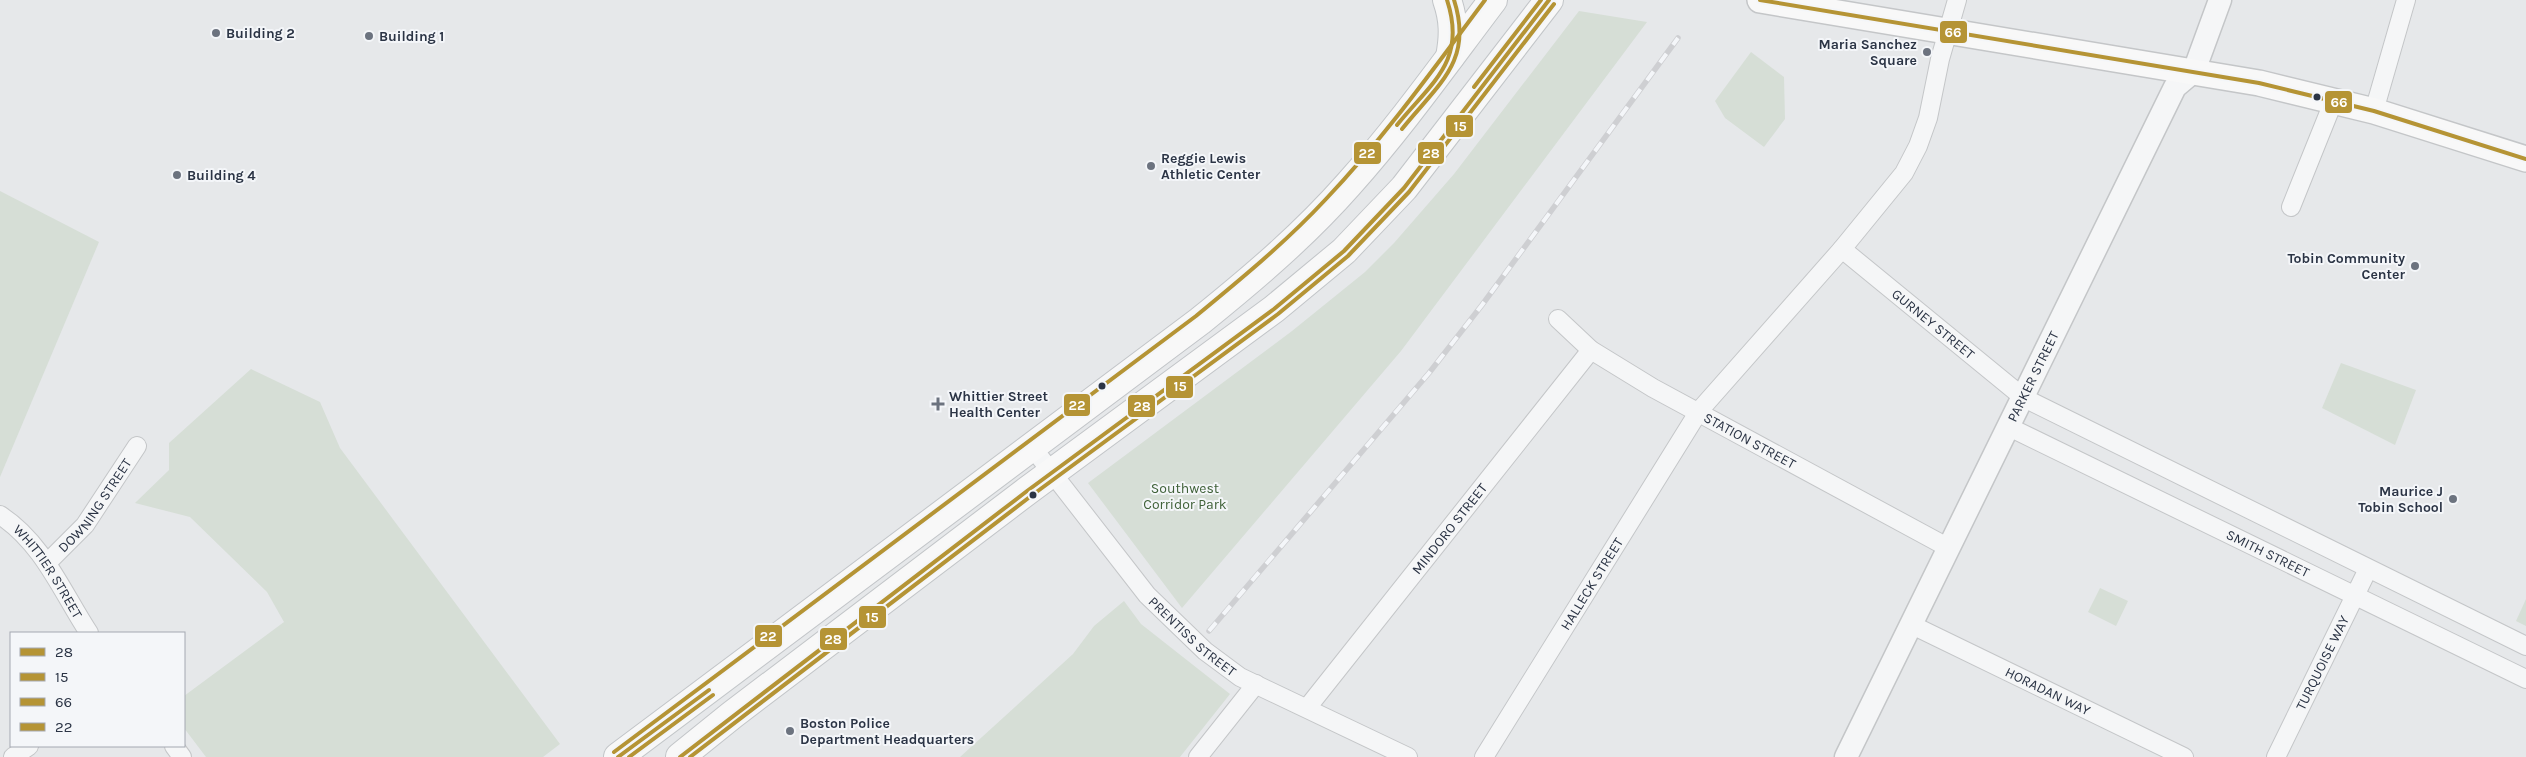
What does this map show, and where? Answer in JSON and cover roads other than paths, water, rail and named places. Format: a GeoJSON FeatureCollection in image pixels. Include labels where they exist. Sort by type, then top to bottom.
{"type":"FeatureCollection","features":[{"type":"Feature","properties":{"kind":"main road"},"geometry":{"type":"LineString","coordinates":[[1447,0],[1453,20],[1454,35],[1450,57]]}},
{"type":"Feature","properties":{"kind":"main road"},"geometry":{"type":"LineString","coordinates":[[618,757],[1200,321],[1294,241],[1354,178],[1493,0]]}},
{"type":"Feature","properties":{"kind":"main road"},"geometry":{"type":"LineString","coordinates":[[680,757],[778,679],[1274,308],[1344,250],[1404,188],[1549,0]]}},
{"type":"Feature","properties":{"kind":"main road"},"geometry":{"type":"LineString","coordinates":[[1760,0],[2194,72],[2334,100],[2526,159]]}},
{"type":"Feature","properties":{"kind":"street"},"geometry":{"type":"LineString","coordinates":[[1699,411],[1842,249],[1904,174],[1918,146],[1928,118],[1940,59],[1957,0]]}},
{"type":"Feature","properties":{"kind":"street"},"geometry":{"type":"LineString","coordinates":[[2194,72],[2220,0]]}},
{"type":"Feature","properties":{"kind":"street"},"geometry":{"type":"LineString","coordinates":[[2374,111],[2406,0]]}},
{"type":"Feature","properties":{"kind":"street","name":"PARKER STREET"},"geometry":{"type":"LineString","coordinates":[[1846,757],[2024,398],[2175,87],[2194,72]]}},
{"type":"Feature","properties":{"kind":"street"},"geometry":{"type":"LineString","coordinates":[[2291,207],[2334,100]]}},
{"type":"Feature","properties":{"kind":"street","name":"GURNEY STREET"},"geometry":{"type":"LineString","coordinates":[[1842,249],[1925,319],[2024,398]]}},
{"type":"Feature","properties":{"kind":"street","name":"STATION STREET"},"geometry":{"type":"LineString","coordinates":[[1558,319],[1591,350],[1653,388],[1699,411],[1948,548]]}},
{"type":"Feature","properties":{"kind":"street","name":"MINDORO STREET"},"geometry":{"type":"LineString","coordinates":[[1307,708],[1591,350]]}},
{"type":"Feature","properties":{"kind":"street"},"geometry":{"type":"LineString","coordinates":[[2024,398],[2526,646]]}},
{"type":"Feature","properties":{"kind":"street","name":"HALLECK STREET"},"geometry":{"type":"LineString","coordinates":[[1484,757],[1699,411]]}},
{"type":"Feature","properties":{"kind":"street","name":"SMITH STREET"},"geometry":{"type":"LineString","coordinates":[[2009,427],[2526,679]]}},
{"type":"Feature","properties":{"kind":"street","name":"DOWNING STREET"},"geometry":{"type":"LineString","coordinates":[[48,562],[85,524],[137,446]]}},
{"type":"Feature","properties":{"kind":"street","name":"PRENTISS STREET"},"geometry":{"type":"LineString","coordinates":[[1032,447],[1147,595],[1205,651],[1225,667],[1256,684],[1408,757]]}},
{"type":"Feature","properties":{"kind":"street","name":"WHITTIER STREET"},"geometry":{"type":"LineString","coordinates":[[0,515],[14,524],[48,562],[66,598],[88,632]]}},
{"type":"Feature","properties":{"kind":"street","name":"TURQUOISE WAY"},"geometry":{"type":"LineString","coordinates":[[2276,757],[2368,569]]}},
{"type":"Feature","properties":{"kind":"street","name":"HORADAN WAY"},"geometry":{"type":"LineString","coordinates":[[1912,625],[2184,757]]}},
{"type":"Feature","properties":{"kind":"street"},"geometry":{"type":"LineString","coordinates":[[1198,757],[1256,684]]}},
{"type":"Feature","properties":{"kind":"street"},"geometry":{"type":"LineString","coordinates":[[13,757],[28,747]]}},
{"type":"Feature","properties":{"kind":"railway"},"geometry":{"type":"LineString","coordinates":[[1209,631],[1429,373],[1482,305],[1678,38]]}},
{"type":"Feature","properties":{"kind":"place","name":"Building 2"},"geometry":{"type":"Point","coordinates":[216,33]}},
{"type":"Feature","properties":{"kind":"place","name":"Building 1"},"geometry":{"type":"Point","coordinates":[369,36]}},
{"type":"Feature","properties":{"kind":"place","name":"Maria Sanchez Square"},"geometry":{"type":"Point","coordinates":[1927,52]}},
{"type":"Feature","properties":{"kind":"place","name":"Reggie Lewis Athletic Center"},"geometry":{"type":"Point","coordinates":[1151,166]}},
{"type":"Feature","properties":{"kind":"place","name":"Building 4"},"geometry":{"type":"Point","coordinates":[177,175]}},
{"type":"Feature","properties":{"kind":"place","name":"Tobin Community Center"},"geometry":{"type":"Point","coordinates":[2415,266]}},
{"type":"Feature","properties":{"kind":"place","name":"Whittier Street Health Center"},"geometry":{"type":"Point","coordinates":[938,404]}},
{"type":"Feature","properties":{"kind":"place","name":"Maurice J Tobin School"},"geometry":{"type":"Point","coordinates":[2453,499]}},
{"type":"Feature","properties":{"kind":"place","name":"Boston Police Department Headquarters"},"geometry":{"type":"Point","coordinates":[790,731]}},
{"type":"Feature","properties":{"kind":"park label","name":"Southwest Corridor Park"},"geometry":{"type":"Point","coordinates":[1185,496]}}]}
